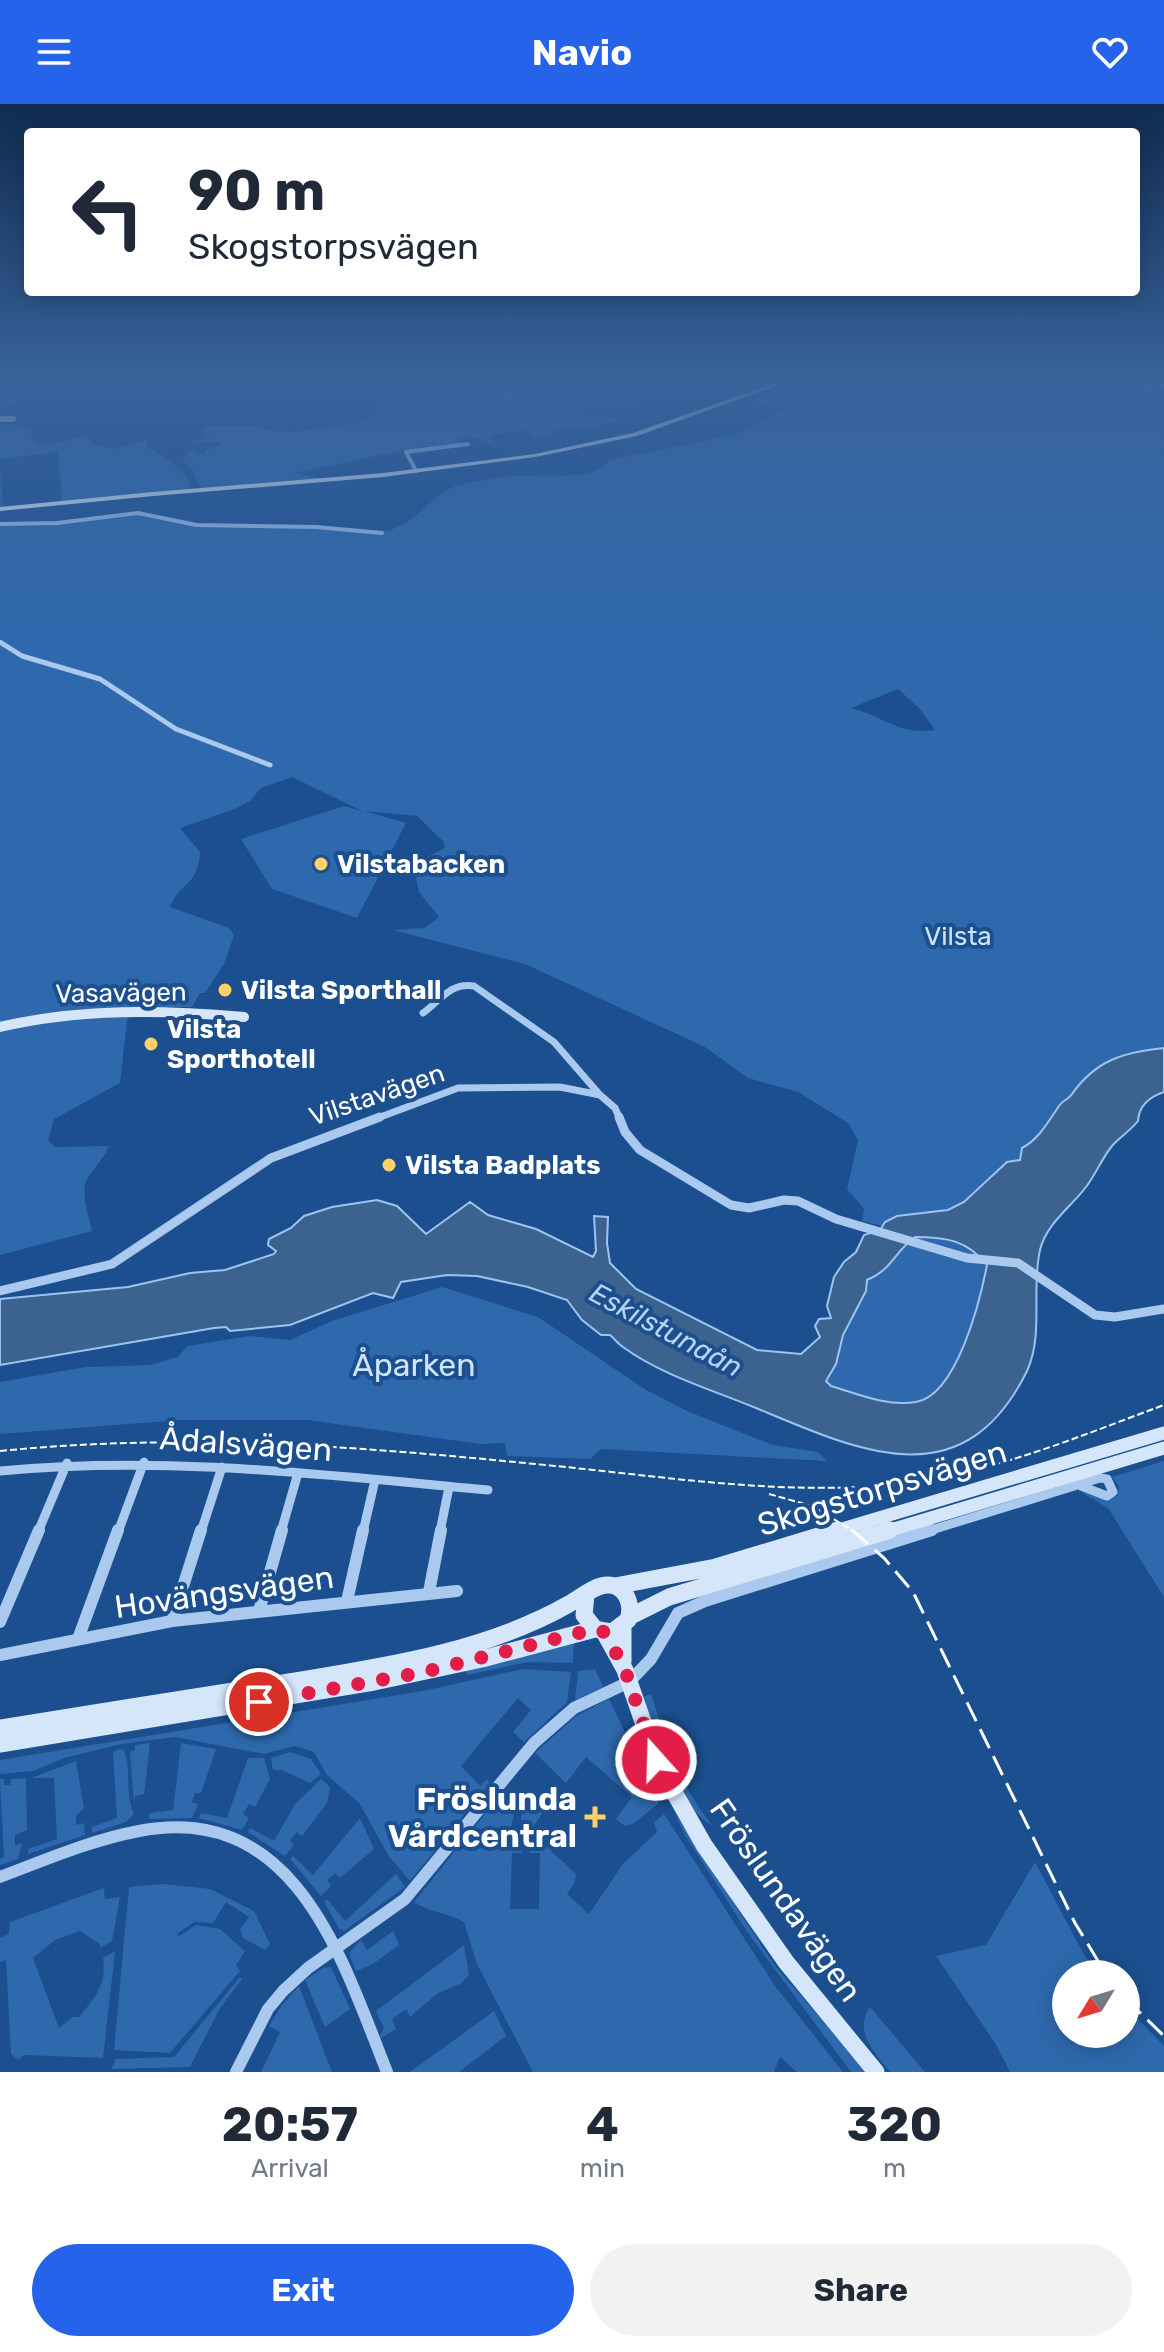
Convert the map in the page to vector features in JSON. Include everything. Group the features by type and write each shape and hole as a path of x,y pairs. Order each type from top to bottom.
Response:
{"main road":[{"path":"0,509 436,468"},
{"name":"Vasavägen","path":"0,1027 37,1018 78,1014 194,1013 244,1017"},
{"name":"Skogstorpsvägen","path":"614,1586 716,1567 1164,1433"},
{"name":"Skogstorpsvägen","path":"626,1622 669,1597 1164,1448"},
{"path":"0,1728 344,1673 455,1650 501,1637 601,1585 614,1586 628,1597 626,1622 482,1659 374,1682 0,1744"},
{"path":"586,1595 584,1615 600,1630"},
{"name":"Fröslundavägen","path":"626,1622 626,1674"},
{"name":"Fröslundavägen","path":"600,1630 626,1674 656,1760 721,1868 789,1966 876,2072"}],"street":[{"path":"0,524 57,523 138,513 196,525 308,527 382,533"},
{"path":"0,642 22,656 100,679 176,729 270,765"},
{"path":"423,1013 453,986 474,986 554,1042 615,1108 625,1132 640,1150 731,1205 758,1207 791,1200 836,1219 975,1260 1012,1261 1038,1274 1080,1308 1095,1315 1115,1317 1164,1309"},
{"name":"Vilstavägen","path":"0,1291 112,1264 247,1172 286,1150 448,1091 468,1087 560,1087 600,1095"},
{"path":"78,1639 144,1462"},
{"name":"Ådalsvägen","path":"0,1471 67,1463 144,1462 488,1490"},
{"path":"0,1622 67,1463"},
{"path":"172,1621 222,1467"},
{"path":"259,1611 298,1473"},
{"path":"347,1601 375,1480"},
{"path":"236,2072 268,2009 283,1991 405,1899 520,1759 574,1708 651,1659 678,1613 688,1607 1081,1486"},
{"path":"429,1592 449,1487"},
{"name":"Hovängsvägen","path":"0,1655 172,1621 457,1591"},
{"path":"0,1877 98,1842 142,1830 201,1830 249,1847 291,1878 314,1908 335,1949 387,2072"}],"green space":[{"path":"0,468 1,468 3,507 0,507"},
{"path":"59,468 178,468 189,484 189,491 62,502"},
{"path":"190,468 319,468 294,473 330,480 201,489"},
{"name":"Vilsta","path":"600,468 1164,468 1164,1060 1108,1085 960,1399 857,1423 812,1366 851,1288 899,1230 862,1221 864,1209 847,1189 858,1140 848,1123 798,1092 748,1078 705,1047 525,964 393,930 425,928 439,917 419,892 413,864 445,848 444,842 417,816 364,811 406,823 357,918 272,889 241,839 344,806 362,811 292,777 261,788 250,801 235,809 180,828 200,852 199,863 193,878 174,898 170,907 229,928 234,935 224,964 192,1007 136,1007 127,1020 120,1083 54,1119 48,1140 55,1147 109,1146 85,1184 92,1231 0,1255 0,523 64,521 144,512 205,524 386,531 404,524 442,493 456,486 517,476 563,476","holes":["898,689 920,709 935,730 901,728 851,708"]},
{"name":"Åparken","path":"442,1287 538,1317 646,1390 689,1412 773,1445 818,1452 827,1461 601,1449 590,1459 507,1456 505,1443 481,1444 307,1420 180,1420 0,1434 0,1382 86,1367 151,1365 177,1357 188,1346 250,1336 290,1340 332,1321"},
{"path":"1164,1461 1164,1597 1108,1508 1081,1492 1112,1499 1118,1495 1119,1486 1112,1477"},
{"path":"574,1636 573,1663 528,1662 467,1675 464,1666"},
{"path":"523,1669 571,1672 567,1702 524,1742 513,1732 531,1710 518,1698 461,1766 480,1786 487,1779 490,1783 410,1881 388,1855 360,1804 327,1775 314,1752 302,1748 294,1746 264,1754 175,1737 122,1744 64,1758 33,1771 0,1774 0,1760 423,1691"},
{"path":"595,1669 603,1687 575,1700 578,1671"},
{"path":"651,1694 683,1780 713,1826 688,1803 669,1769 642,1697"},
{"path":"609,1699 659,1803 633,1824 625,1826 616,1819 632,1797 586,1757 566,1783 535,1753 576,1716"},
{"path":"150,1743 144,1794 135,1796 134,1804 130,1752 135,1750 135,1745"},
{"path":"181,1743 216,1749 201,1793 195,1793 192,1802 198,1804 192,1818 149,1819 150,1813 173,1810"},
{"path":"124,1750 128,1766 129,1798 134,1814 126,1822 92,1833 92,1827 117,1818 113,1752"},
{"path":"290,1752 311,1759 321,1774 310,1783 282,1770 273,1770 271,1758"},
{"path":"248,1758 264,1758 270,1779 255,1807 249,1804 243,1814 249,1818 242,1830 199,1818 201,1813 227,1818"},
{"path":"76,1761 84,1809 76,1815 76,1825 84,1823 85,1835 28,1854 28,1849 57,1839 54,1778 31,1778"},
{"path":"26,1778 27,1830 15,1835 15,1845 22,1843 18,1859 0,1865 0,1859 4,1857 0,1779 4,1779 4,1785 10,1785 11,1779"},
{"path":"321,1779 330,1787 327,1803 302,1836 297,1832 290,1840 294,1845 285,1856 248,1832 250,1828 274,1841 295,1804"},
{"path":"507,1793 516,1803 511,1828 522,1853 512,1853 510,1909 539,1909 540,1853 530,1853 525,1842 521,1825 523,1808 544,1811 530,1831 576,1874 567,1894 589,1914 623,1864 657,1832 654,1822 664,1814 775,1986 843,2072 797,2072 780,2057 774,2072 533,2072 477,1964 464,1922 414,1902 489,1809"},
{"path":"674,1812 775,1966 868,2072 851,2072 748,1933 685,1835"},
{"path":"360,1818 374,1849 340,1878 335,1873 327,1880 331,1886 321,1896 290,1859 293,1856 313,1875"},
{"path":"1035,1862 1088,1960 1052,1960 1052,2048 1140,2048 1140,2021 1164,2046 1164,2072 1010,2072 995,2043 936,1956 986,1945"},
{"path":"396,1874 405,1887 344,1931 339,1929 324,1901 327,1899 345,1921"},
{"path":"162,1884 210,1889 254,1911 270,1944 265,1950 243,1938 240,1929 249,1917 226,1902 213,1923 194,1922 177,1934 178,1937 196,1925 220,1929 245,1951 236,1965 240,1971 170,2053 114,2050 129,1887"},
{"path":"104,1888 105,1899 120,1897 112,1941 100,1948 100,1944 80,1931 55,1940 33,1958 59,2028 73,2017 79,2017 90,2003 101,1983 103,1958 115,1951 103,2058 24,2055 18,2060 11,2054 6,1960 0,1962 0,1938 9,1934 10,1922"},
{"path":"393,1931 399,1945 373,1964 356,1971 350,1952 361,1940 367,1950"},
{"path":"464,1945 469,1975 462,1983 438,1993 410,2017 406,2009 392,2019 396,2029 378,2040 384,2028 376,2011"},
{"path":"331,1967 350,2009 325,2027 305,1980 323,1968"},
{"path":"240,1977 242,1979 220,2008 190,2067 111,2069 116,2059 174,2057"},
{"path":"299,1986 332,2072 261,2072 280,2032 269,2026"},
{"path":"870,2007 925,2072 890,2072 865,2034 865,2016"},
{"path":"494,2011 506,2036 459,2072 410,2072"}],"water":[{"name":"Eskilstunaån","path":"1164,1048 1164,1092 1146,1103 1138,1121 1112,1146 1086,1187 1053,1224 1043,1241 1038,1265 1035,1342 1027,1371 1001,1412 972,1438 940,1451 906,1454 833,1439 654,1366 621,1346 610,1335 601,1335 582,1320 567,1300 528,1287 477,1276 447,1275 401,1282 393,1298 373,1293 290,1325 230,1331 226,1327 214,1328 0,1365 0,1299 128,1287 190,1273 225,1270 274,1254 276,1251 268,1245 269,1239 291,1228 304,1216 332,1207 377,1200 397,1206 426,1234 470,1202 488,1215 536,1229 593,1257 596,1251 594,1216 608,1217 610,1263 636,1289 757,1350 801,1354 820,1337 815,1326 819,1319 831,1318 827,1306 834,1277 844,1262 856,1252 864,1235 880,1230 885,1222 897,1216 948,1210 964,1202 1007,1162 1020,1160 1022,1148 1038,1135 1060,1104 1091,1073 1124,1055","holes":["915,1237 964,1245 987,1265 979,1301 955,1365 931,1396 916,1402 894,1403 831,1386 826,1381 836,1364 843,1335 866,1291 867,1280 883,1271"]}],"railway":[{"path":"0,1451 140,1443 278,1444 415,1453 726,1484 855,1487 898,1484 967,1472 1066,1441 1164,1405"},
{"path":"769,1494 812,1506 853,1531"},
{"path":"853,1531 884,1558 913,1592 1075,1923 1097,1960"},
{"path":"1140,2013 1164,2036"}],"place":[{"name":"Vilstabacken","path":"321,864"},
{"name":"Vilsta Sporthall","path":"225,990"},
{"name":"Vilsta Sporthotell","path":"151,1044"},
{"name":"Vilsta Badplats","path":"389,1165"},
{"name":"Fröslunda Vårdcentral","path":"595,1817"}],"route":[{"path":"259,1702 424,1672 595,1629 604,1632 624,1667 656,1760"}]}
